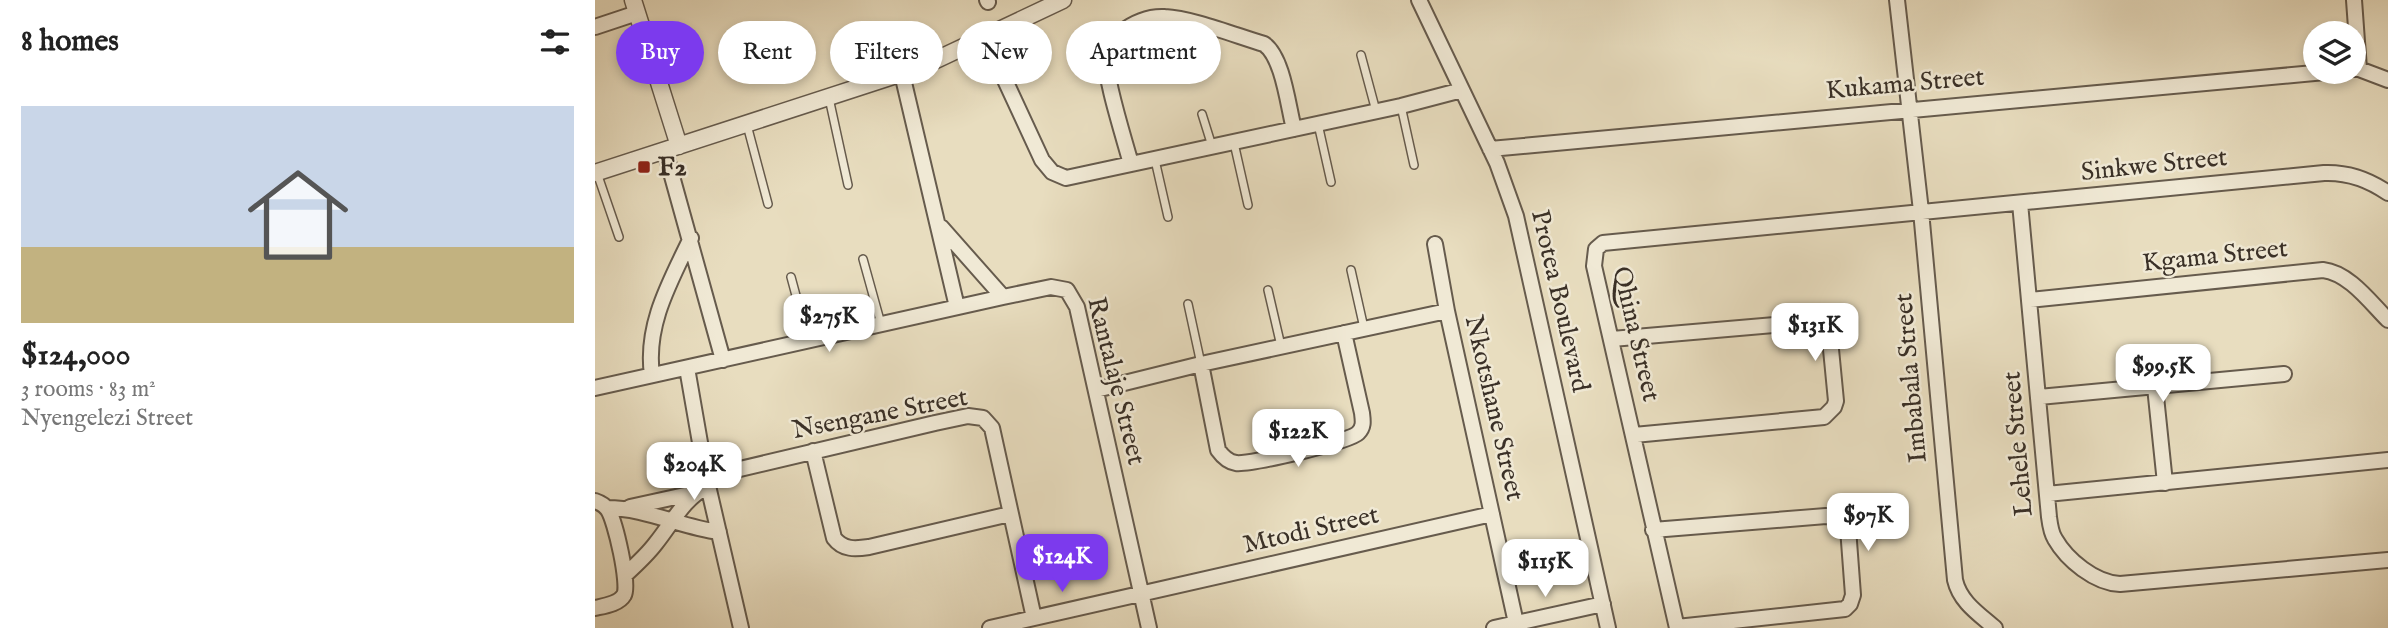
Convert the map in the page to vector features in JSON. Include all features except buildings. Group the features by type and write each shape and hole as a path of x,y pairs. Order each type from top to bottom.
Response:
{"street":[{"path":"1019,21 1063,0"},
{"name":"Protea Boulevard","path":"1419,0 1490,149 1516,216 1608,628"},
{"name":"Imbabala Street","path":"1897,0 1921,211 1955,580 1963,599 1995,628"},
{"path":"2354,0 2355,21"},
{"path":"595,27 635,7 723,360"},
{"path":"1131,164 1106,54 1108,46 1123,31 1140,21 1166,17 1183,20 1270,48 1278,62 1294,129"},
{"path":"2366,72 2388,80"},
{"name":"Kukama Street","path":"1490,149 1908,108 2303,74"},
{"path":"596,173 872,84"},
{"path":"904,84 957,307"},
{"path":"1007,84 1046,167 1066,178 1401,106 1462,90"},
{"name":"Sinkwe Street","path":"1921,211 2324,173 2352,175 2388,193"},
{"name":"Lehele Street","path":"2020,203 2051,528 2056,540 2077,564 2104,582 2112,584 2183,580 2388,560"},
{"name":"Qhina Street","path":"1677,628 1594,266 1596,249 1602,243 1921,211"},
{"path":"940,226 1003,297"},
{"path":"652,375 650,347 657,316 691,238"},
{"name":"Nkotshane Street","path":"1435,244 1447,311 1516,623"},
{"name":"Kgama Street","path":"2030,300 2323,270 2333,271 2346,280 2388,320"},
{"name":"Rantalaje Street","path":"595,388 957,307 1059,287 1071,294 1077,307 1149,628"},
{"path":"1096,390 1201,364 1447,311"},
{"path":"1612,339 1808,322 1824,324 1829,334 1836,401 1824,417 1634,435"},
{"path":"1201,364 1218,450 1228,461 1246,463 1336,443 1355,436 1360,431 1363,426 1362,413 1344,333"},
{"path":"687,368 707,481 741,628"},
{"path":"2039,397 2284,374"},
{"path":"2155,387 2165,483"},
{"name":"Nsengane Street","path":"694,493 707,481 813,451 968,416 983,418 992,428 1034,618"},
{"path":"813,451 834,538 842,546 869,547 1010,514"},
{"path":"2047,494 2388,460"},
{"path":"625,508 694,493"},
{"path":"625,575 654,546 694,493"},
{"path":"601,504 625,508 695,529 719,532"},
{"path":"595,608 619,601 626,592 625,575 610,514 601,504"},
{"name":"Mtodi Street","path":"990,628 1492,514"},
{"path":"1653,530 1826,516 1843,520 1848,528 1853,595 1845,609 1677,628"},
{"path":"1494,628 1603,604"}],"lane":[{"path":"1361,55 1376,111"},
{"path":"829,98 848,185"},
{"path":"1401,106 1414,164"},
{"path":"1202,114 1212,147"},
{"path":"747,124 768,204"},
{"path":"1318,124 1332,183"},
{"path":"1234,143 1248,205"},
{"path":"1155,160 1168,217"},
{"path":"596,173 619,237"},
{"path":"863,259 881,324"},
{"path":"1351,270 1364,328"},
{"path":"792,277 808,340"},
{"path":"1268,290 1281,346"},
{"path":"1188,304 1201,364"}],"place":[{"name":"F2","path":"644,167"}]}
